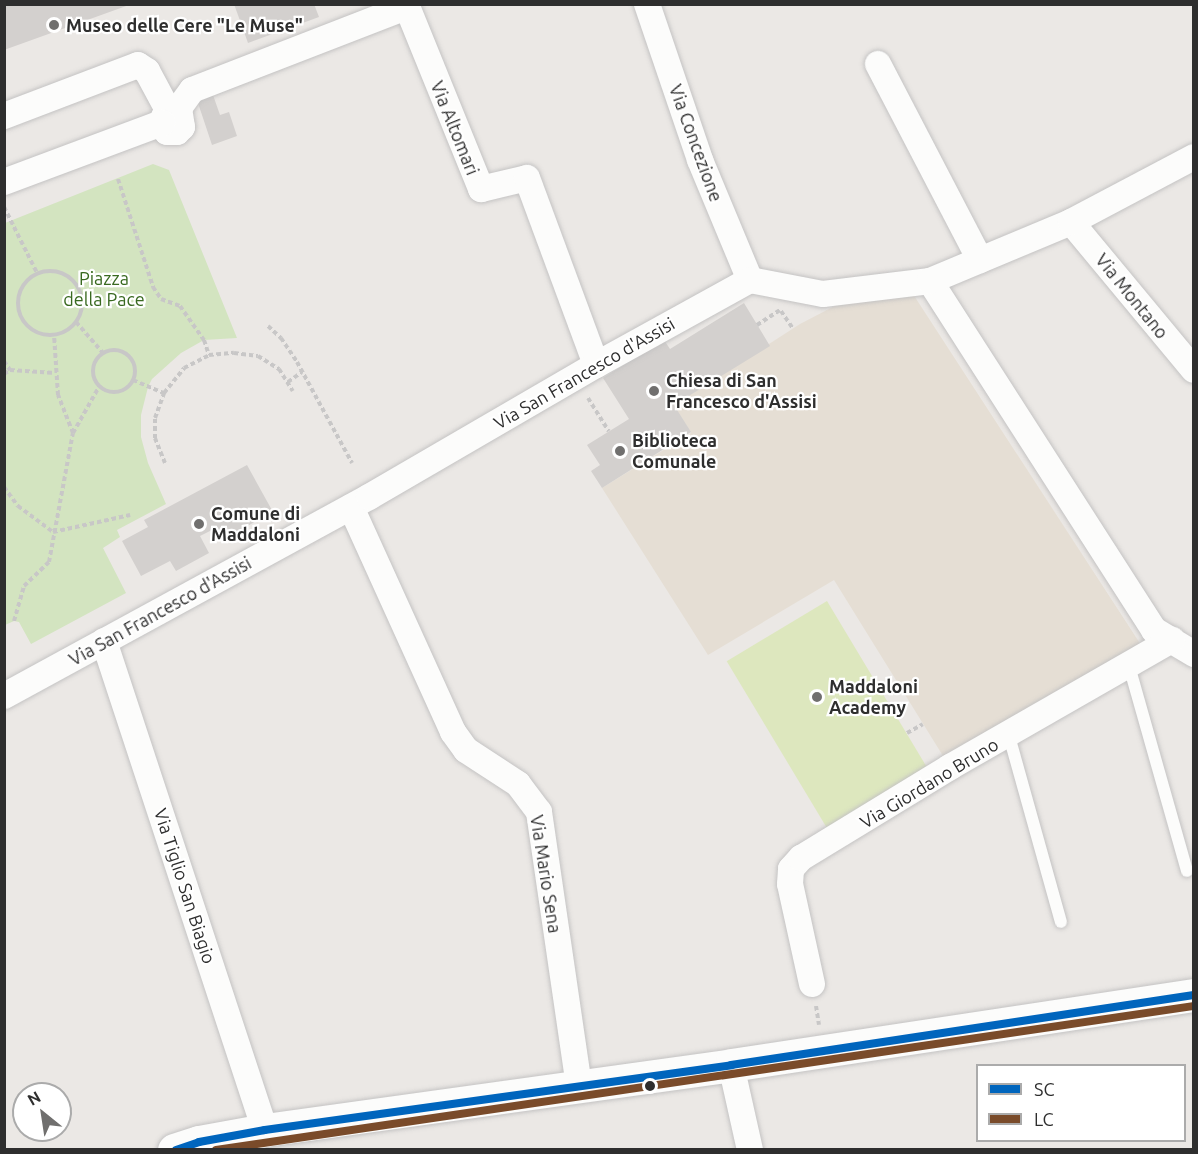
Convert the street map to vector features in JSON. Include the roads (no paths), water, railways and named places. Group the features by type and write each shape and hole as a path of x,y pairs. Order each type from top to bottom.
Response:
{"main road":[{"path":"174,1149 265,1130 825,1052 1194,995"}],"street":[{"name":"Via Concezione","path":"647,4 700,160 750,280"},
{"path":"4,182 170,117 192,90 406,6"},
{"name":"Via Altomari","path":"406,6 481,189 527,178 585,371"},
{"path":"878,64 980,260"},
{"path":"4,116 138,65 147,70 170,117"},
{"path":"750,280 823,294 930,281 1071,222 1194,157"},
{"name":"Via Montano","path":"1071,222 1194,370"},
{"name":"Via San Francesco d'Assisi","path":"4,696 351,507 585,371 750,280"},
{"path":"930,281 1154,630 1194,654"},
{"name":"Via Mario Sena","path":"351,507 453,732 466,750 518,784 539,812 579,1085"},
{"name":"Via Giordano Bruno","path":"812,984 790,884 791,869 801,858 950,767 1009,736 1172,640"},
{"name":"Via Tiglio San Biagio","path":"104,641 265,1130"},
{"path":"731,1065 750,1149"}],"lane":[{"path":"1129,666 1187,871"},
{"path":"1009,736 1061,922"}],"place":[{"name":"Museo delle Cere \"Le Muse\"","path":"54,25"},
{"name":"Chiesa di San Francesco d'Assisi","path":"654,391"},
{"name":"Biblioteca Comunale","path":"620,451"},
{"name":"Comune di Maddaloni","path":"199,524"},
{"name":"Maddaloni Academy","path":"817,697"}],"park label":[{"name":"Piazza della Pace","path":"104,289"}]}
